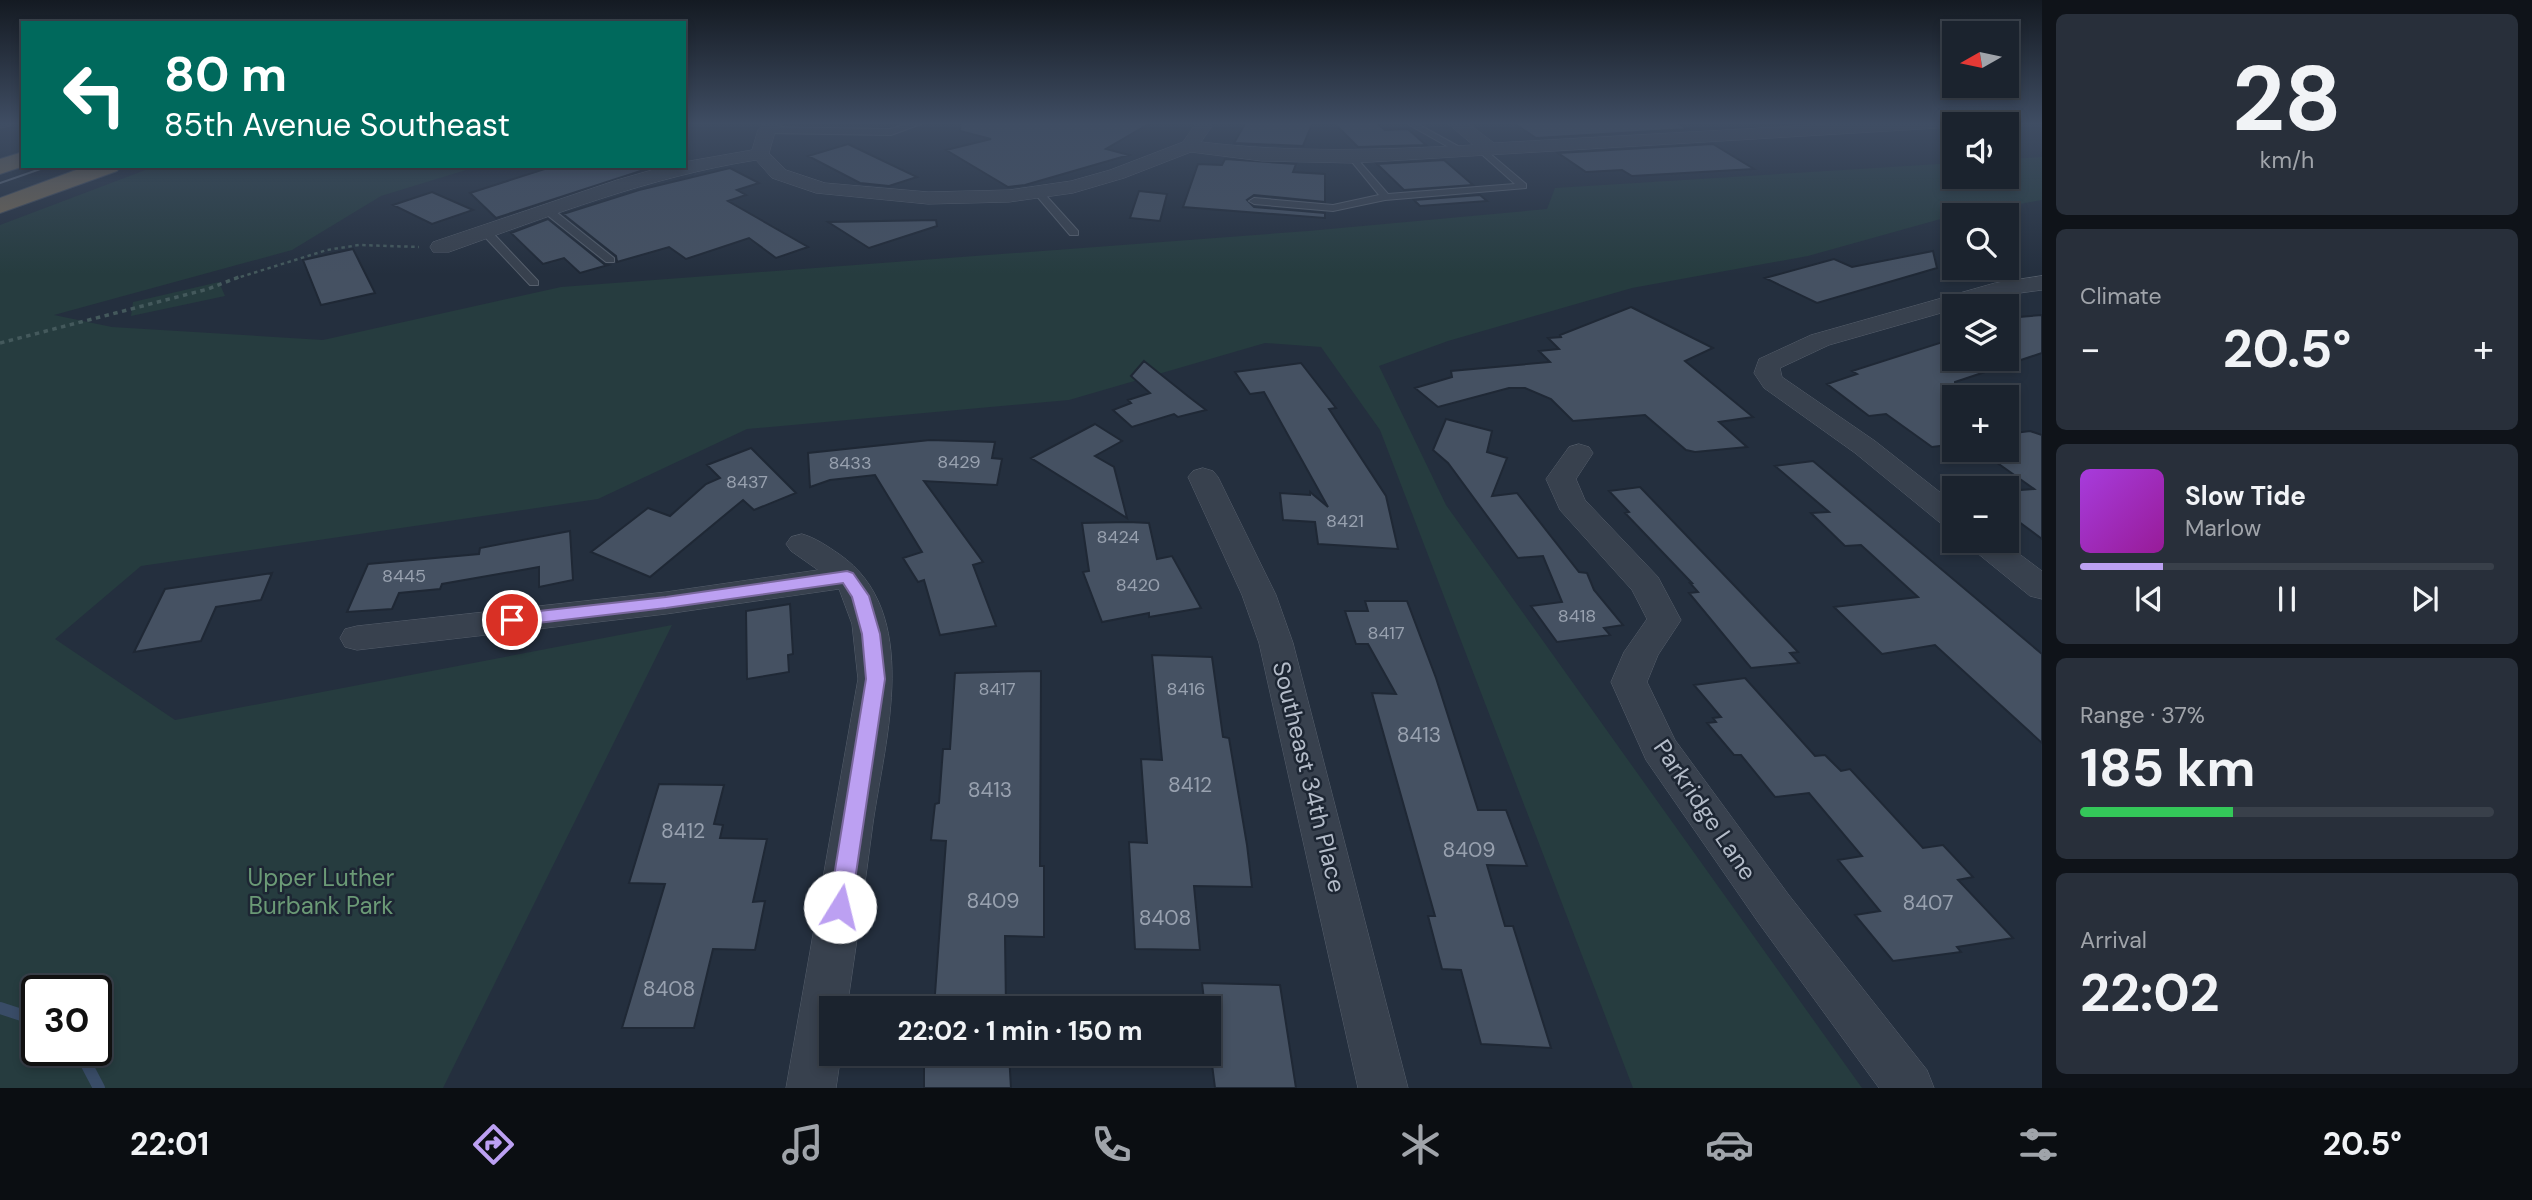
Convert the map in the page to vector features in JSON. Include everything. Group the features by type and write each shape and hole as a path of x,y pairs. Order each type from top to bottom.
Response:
{"highway":[{"path":"0,206 91,173"}],"street":[{"path":"441,247 546,209 668,173"},
{"path":"778,173 823,189 871,195 965,198 1073,187 1120,173"},
{"path":"1942,509 1865,447 1773,382 1767,373 1768,364 1820,340 2003,288 2042,284"},
{"name":"Parkridge Lane","path":"1579,453 1561,479 1571,503 1646,585 1664,620 1642,652 1629,682 1660,749 1773,908 1909,1088"},
{"name":"Southeast 34th Place","path":"1203,477 1259,595 1276,643 1383,1088"},
{"path":"802,544 847,577 860,596 871,634 876,679 811,1088"},
{"path":"1997,553 2042,588"},
{"path":"357,638 666,603 847,577"}],"lane":[{"path":"1365,173 1385,197"},
{"path":"1254,201 1334,208 1385,197 1522,186 1509,173"},
{"path":"1038,192 1073,233"},
{"path":"546,209 610,260"},
{"path":"486,232 534,283"}],"path":[{"path":"0,343 208,289 258,270 327,250 359,245 441,247"}],"green space":[{"name":"Upper Luther Burbank Park","path":"138,173 457,173 381,196 292,250 54,315 112,327 323,340 561,287 1308,231 1547,209 1555,188 1799,173 1942,173 1942,189 2019,189 2019,173 2042,173 2042,200 2019,204 1942,203 1942,219 1808,256 1632,288 1448,341 1379,366 1446,505 1862,1088 1633,1088 1380,430 1321,347 1265,343 1069,400 747,429 598,499 141,566 55,639 175,720 672,625 443,1088 0,1088 0,225"},
{"path":"219,282 225,296 131,316 133,302"}],"building":[{"path":"533,173 635,173 496,218 470,193"},
{"path":"710,173 739,173 759,183 737,190 746,195 728,201 808,247 776,258 749,238 686,259 669,247 617,262 616,256 563,214 639,190"},
{"path":"840,173 908,173 917,177 889,186 860,183"},
{"path":"984,173 1067,173 1025,185 1008,187"},
{"path":"1195,173 1325,174 1325,202 1254,195 1247,200 1254,207 1325,213 1325,218 1183,207"},
{"path":"1386,173 1459,173 1473,185 1404,190"},
{"path":"1627,173 1688,173 1632,176"},
{"path":"1139,191 1167,194 1160,221 1130,218"},
{"path":"432,192 473,210 432,224 393,205"},
{"path":"1480,195 1487,201 1420,206 1414,200"},
{"path":"548,219 608,265 580,273 564,258 543,264 511,233"},
{"path":"936,220 937,226 869,248 828,222"},
{"path":"353,249 375,293 321,305 303,260"},
{"path":"1933,251 1937,268 1817,303 1765,278 1834,259 1852,267"},
{"path":"1631,307 1713,348 1685,361 1753,417 1719,422 1747,447 1695,452 1686,450 1645,415 1573,421 1551,399 1525,388 1509,388 1438,407 1415,388 1452,377 1451,371 1550,362 1539,351 1559,349 1548,338 1561,337 1560,335"},
{"path":"2042,315 2042,353 2019,361 2019,317"},
{"path":"1942,342 1942,371 1988,371 1955,382 1955,385 1942,385 1942,446 1932,447 1886,414 1869,416 1827,384 1857,374 1852,371"},
{"path":"1144,361 1206,410 1178,417 1174,414 1132,427 1113,410 1131,403 1128,400 1150,393 1131,376"},
{"path":"1301,363 1336,408 1329,409 1386,496 1398,549 1318,544 1315,522 1283,520 1280,493 1310,495 1310,492 1328,507 1264,392 1250,394 1235,372"},
{"path":"1446,419 1492,431 1487,452 1507,458 1492,496 1517,493 1579,572 1587,573 1594,590 1623,625 1604,628 1610,635 1557,642 1531,606 1562,602 1543,556 1518,558 1448,463 1433,450"},
{"path":"1095,424 1122,441 1095,456 1114,467 1127,518 1031,458"},
{"path":"2030,431 2042,435 2042,539 2019,522 2019,490 2034,489 1996,462 2019,462 2019,432"},
{"path":"930,440 995,442 992,458 1002,459 997,485 924,481 983,562 973,565 996,626 940,635 924,580 918,582 903,558 922,552 875,475 830,480 810,487 808,453"},
{"path":"751,448 796,493 754,510 743,500 650,577 591,552 648,508 670,516 706,484 720,478 707,465"},
{"path":"1813,461 2042,654 2042,743 1935,645 1882,654 1834,607 1918,597 1861,545 1845,546 1811,513 1829,512 1775,466"},
{"path":"1640,487 1798,652 1790,653 1799,663 1751,668 1689,593 1698,592 1692,583 1625,513 1629,512 1609,491"},
{"path":"1082,523 1149,523 1157,559 1172,556 1201,608 1149,617 1149,613 1102,622 1083,572 1089,571"},
{"path":"570,531 573,580 539,587 539,567 442,584 440,589 399,593 392,609 347,612 368,564 479,554 480,548"},
{"path":"272,573 261,600 216,607 201,641 134,652 165,589"},
{"path":"1365,601 1407,601 1436,678 1478,810 1506,810 1527,866 1487,865 1505,926 1513,926 1551,1048 1481,1044 1461,970 1442,969 1428,916 1435,916 1372,693 1396,694 1368,644 1356,644 1345,611 1368,611"},
{"path":"790,604 793,654 788,655 789,672 747,679 746,611"},
{"path":"1152,655 1212,657 1223,737 1229,738 1247,845 1252,887 1194,886 1200,950 1135,949 1129,842 1147,843 1141,759 1162,760"},
{"path":"1041,671 1040,866 1044,866 1044,937 1005,936 1006,996 935,996 946,841 931,840 935,804 939,803 943,749 950,749 955,673"},
{"path":"1745,678 1815,756 1825,755 1841,771 1850,769 1923,848 1943,845 1973,877 1958,880 2013,938 1957,947 1961,952 1893,961 1855,915 1880,911 1838,860 1862,856 1809,793 1775,797 1741,755 1734,755 1707,723 1716,722 1713,718 1721,717 1694,685"},
{"path":"659,784 724,785 714,824 723,825 720,838 767,839 753,902 765,901 755,950 713,949 694,1028 622,1028 665,884 629,883"},
{"path":"1202,983 1280,985 1296,1088 1215,1088 1212,1066 1221,1066 1221,996 1204,996"},
{"path":"924,1066 1010,1066 1011,1088 924,1088"}],"waterway":[{"path":"0,1008 21,1015"},
{"path":"87,1066 99,1088"}],"tram line":[{"path":"0,183 29,173"}],"route":[{"path":"512,620 666,603 847,577 860,596 871,634 876,679 840,907"}]}
